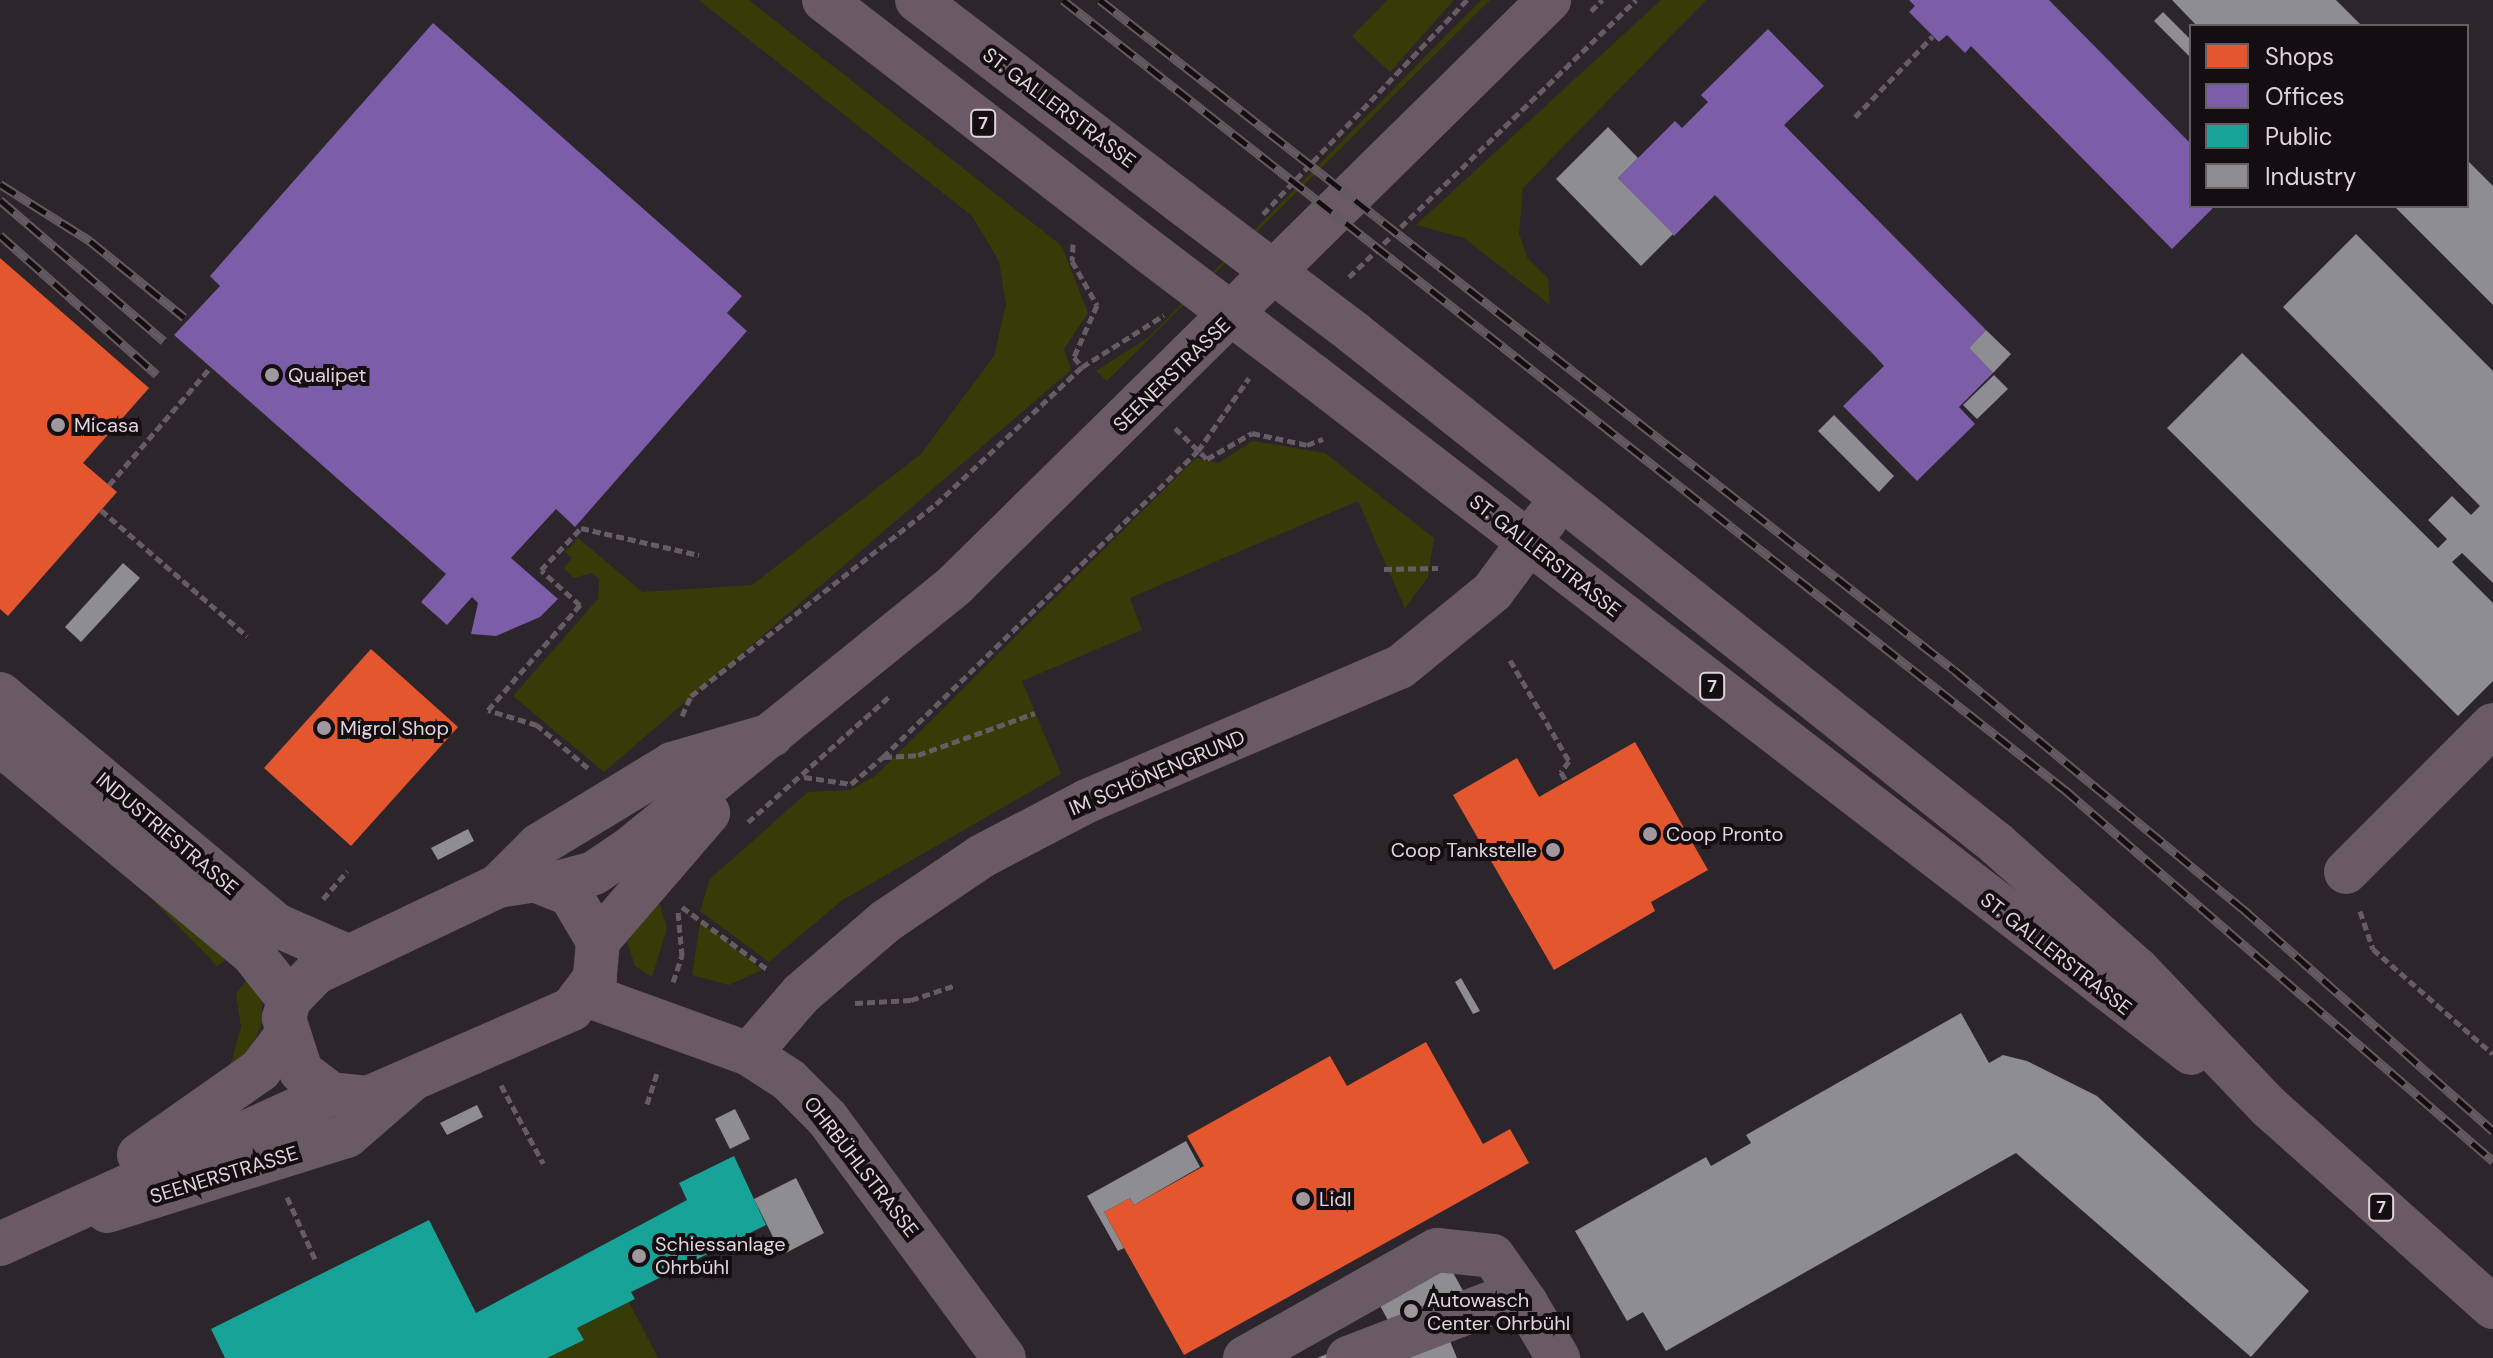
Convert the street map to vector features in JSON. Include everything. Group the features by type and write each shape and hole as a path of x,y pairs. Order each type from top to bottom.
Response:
{"main road":[{"name":"ST. GALLERSTRASSE","path":"824,0 1529,543 2111,998 2269,1107"},
{"name":"ST. GALLERSTRASSE","path":"917,0 1354,333 1997,844 2137,969 2269,1107 2493,1307"},
{"name":"SEENERSTRASSE","path":"10,1240 260,1070 287,1018 345,955 498,886 553,884 594,873 779,734 955,585 1549,0"},
{"name":"IM SCHÖNENGRUND","path":"749,1054 801,994 886,921 982,856 1087,801 1400,667 1492,592 1562,497"},
{"name":"SEENERSTRASSE","path":"10,1240 331,1094 368,1098 557,1018 586,995 598,941 779,734"},
{"path":"553,884 583,907 598,941"},
{"name":"OHRBÜHLSTRASSE","path":"586,995 749,1054"},
{"path":"287,1018 301,1071 331,1094"}],"street":[{"name":"INDUSTRIESTRASSE","path":"0,694 276,925 345,955"},
{"path":"2346,872 2493,725"},
{"name":"SEENERSTRASSE","path":"498,886 539,845 672,764 779,734"},
{"name":"INDUSTRIESTRASSE","path":"0,744 252,953 287,1018"},
{"name":"OHRBÜHLSTRASSE","path":"749,1054 789,1080 827,1118 1004,1358"},
{"name":"SEENERSTRASSE","path":"10,1240 347,1136 409,1082"},
{"path":"1263,1348 1437,1250 1493,1256 1517,1291 1546,1354"},
{"path":"1348,1358 1517,1291"}],"path":[{"path":"1250,227 1467,0"},
{"path":"1345,282 1636,0"},
{"path":"1855,117 1933,36"},
{"path":"1073,239 1072,261 1097,305 1074,357 1082,367"},
{"path":"680,723 691,696 936,504 1082,367 1172,306"},
{"path":"109,485 211,367"},
{"path":"754,821 803,777 851,784 883,757 1198,451 1258,369"},
{"path":"1173,427 1211,459 1262,432 1307,445 1323,439"},
{"path":"101,510 247,636"},
{"path":"593,772 537,725 488,710 580,605 541,570 581,528 699,555"},
{"path":"1384,569 1438,568"},
{"path":"1510,660 1569,761 1561,772 1566,781"},
{"path":"883,757 918,755 1035,713"},
{"path":"315,914 347,871"},
{"path":"674,979 683,930 675,902 771,972"},
{"path":"2373,949 2493,1054"},
{"path":"843,1004 911,1000 956,985"},
{"path":"647,1104 658,1070 670,1074"},
{"path":"501,1084 543,1163"},
{"path":"280,1182 315,1259"}],"green space":[{"path":"699,0 749,0 1062,246 1088,313 1064,349 1071,370 604,772 513,696 598,599 599,579 591,573 574,578 564,568 572,558 565,552 578,538 642,592 752,585 921,454 994,356 1006,304 999,261 972,216"},
{"path":"1387,0 1454,0 1390,72 1352,36"},
{"path":"1481,0 1490,0 1107,381 1096,371 1149,337"},
{"path":"1661,0 1706,0 1523,188 1519,234 1528,259 1548,278 1550,305 1464,238 1416,225"},
{"path":"1253,441 1325,453 1434,538 1428,577 1405,608 1358,501 1130,598 1142,630 1022,681 1061,774 841,901 769,962 700,911 710,879 808,792 850,790 875,776 1196,458 1218,463"},
{"path":"151,898 233,955 217,966"},
{"path":"659,902 667,928 652,977 635,966 627,942"},
{"path":"700,923 762,970 729,985 692,975"},
{"path":"250,974 262,997 262,1023 252,1047 230,1067 241,1027 236,994"},
{"path":"629,1302 658,1358 547,1358 583,1340 577,1328"}],"building: Shops":[{"name":"Micasa","path":"0,258 149,388 83,463 117,492 8,616 0,609"},
{"path":"371,649 458,727 351,846 264,768"},
{"name":"Coop Tankstelle","path":"1635,742 1708,870 1651,902 1655,911 1554,970 1453,795 1517,758 1539,797"},
{"name":"Lidl","path":"1426,1042 1483,1144 1510,1129 1529,1163 1184,1355 1104,1212 1130,1198 1134,1205 1204,1166 1187,1136 1330,1056 1347,1086"}],"building: Offices":[{"path":"1909,0 2049,0 2189,142 2189,208 2213,208 2172,249 1971,46 1965,53 1947,35 1939,42 1909,12 1915,6"},
{"path":"433,23 742,296 727,313 747,331 575,527 556,509 511,558 558,599 540,617 496,636 471,634 478,603 472,597 447,625 421,602 446,574 174,335 220,286 210,276"},
{"path":"1768,29 1824,86 1784,125 1986,330 1969,348 1993,373 1959,407 1975,424 1917,481 1843,406 1884,366 1874,355 1715,195 1674,236 1618,178 1675,121 1682,128 1708,102 1701,95"}],"building: Public":[{"name":"Schiessanlage Ohrbühl","path":"734,1156 766,1225 631,1292 635,1299 577,1328 584,1340 547,1358 225,1358 211,1329 429,1220 476,1313 687,1200 679,1183"}],"building: Industry":[{"path":"2172,0 2336,0 2360,24 2195,24"},
{"path":"2163,12 2189,38 2189,56 2154,21"},
{"path":"1608,127 1638,158 1618,178 1673,234 1641,266 1556,179"},
{"path":"2469,162 2493,186 2493,305 2396,208 2469,208"},
{"path":"2356,234 2493,371 2493,583 2462,553 2452,562 2493,603 2493,681 2458,716 2167,428 2242,353 2438,548 2447,539 2428,520 2452,496 2471,515 2480,506 2283,307"},
{"path":"1986,330 2011,354 1993,373 1969,348"},
{"path":"1994,375 2008,389 1977,419 1963,405"},
{"path":"1834,415 1894,476 1879,492 1818,431"},
{"path":"123,563 140,578 81,642 65,627"},
{"path":"468,829 474,841 438,860 431,848"},
{"path":"1461,978 1480,1011 1473,1014 1455,982"},
{"path":"1961,1013 1989,1063 2003,1055 2027,1061 2097,1096 2309,1291 2251,1357 2016,1153 1666,1351 1643,1312 1627,1321 1575,1231 1706,1157 1711,1166 1751,1143 1746,1135"},
{"path":"477,1105 483,1117 447,1135 440,1123"},
{"path":"735,1109 750,1139 730,1149 715,1119"},
{"path":"1186,1141 1200,1167 1134,1205 1130,1198 1104,1212 1124,1248 1118,1251 1087,1196"},
{"path":"796,1178 824,1233 782,1255 754,1199"},
{"name":"Autowasch Center Ohrbühl","path":"1446,1260 1466,1296 1436,1307 1457,1358 1317,1358 1392,1328 1376,1298"}],"railway":[{"path":"1063,0 2064,789 2493,1161"},
{"path":"1100,0 1954,670 2242,908 2493,1131"},
{"path":"0,184 90,241 184,317"},
{"path":"0,200 164,341"},
{"path":"0,235 157,375"}],"place":[{"name":"Qualipet","path":"272,375"},
{"name":"Micasa","path":"58,425"},
{"name":"Migrol Shop","path":"324,728"},
{"name":"Coop Pronto","path":"1650,834"},
{"name":"Coop Tankstelle","path":"1553,850"},
{"name":"Lidl","path":"1303,1199"},
{"name":"Schiessanlage Ohrbühl","path":"639,1256"},
{"name":"Autowasch Center Ohrbühl","path":"1411,1311"}]}
